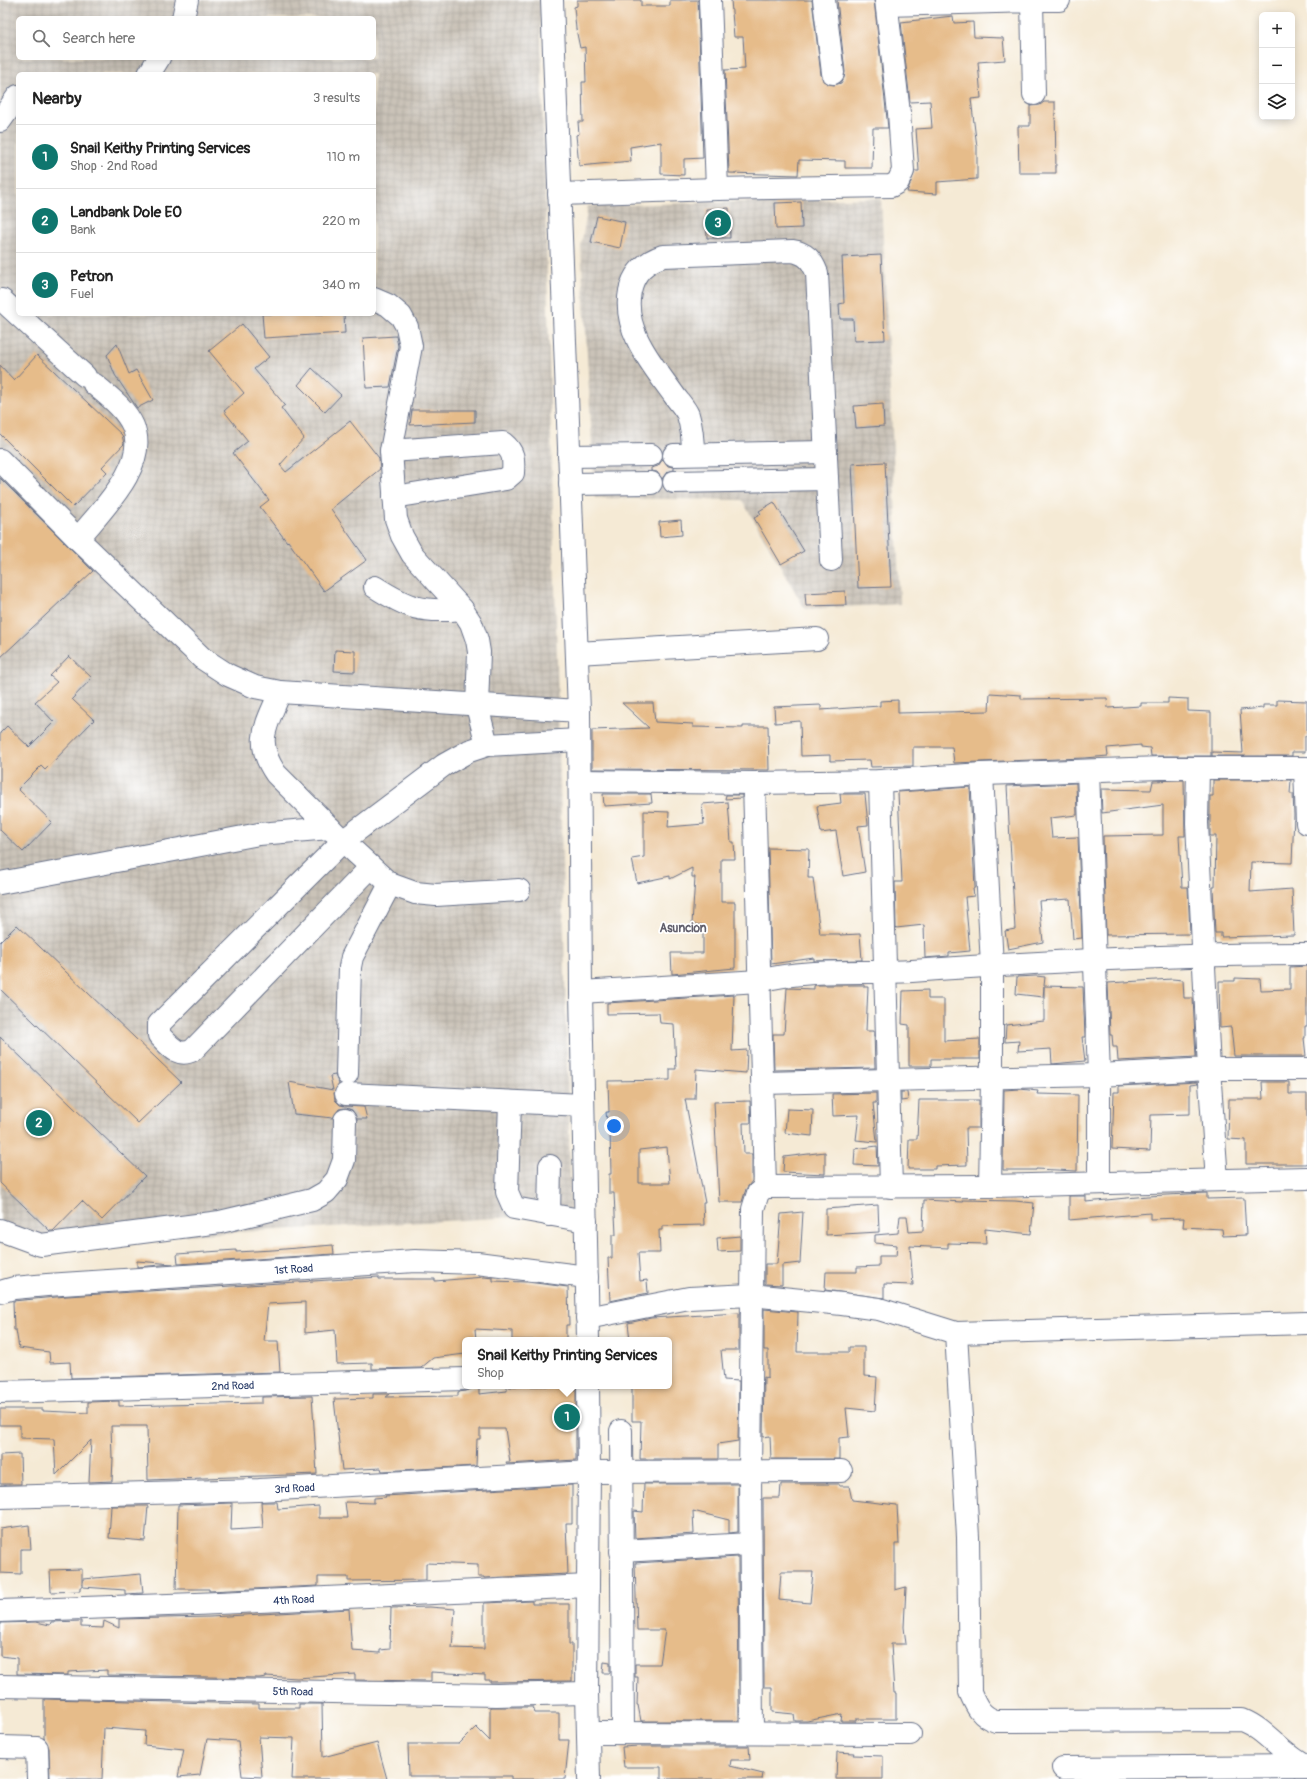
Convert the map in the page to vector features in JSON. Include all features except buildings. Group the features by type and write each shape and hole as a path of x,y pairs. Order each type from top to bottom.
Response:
{"street":[{"path":"183,16 187,0"},
{"path":"552,0 579,711 580,992 588,1337"},
{"path":"710,0 717,188"},
{"path":"824,0 833,72"},
{"path":"559,194 717,188 891,186 898,182 903,171 900,113 887,2 1059,0"},
{"path":"1032,1 1034,94"},
{"path":"150,72 158,60"},
{"path":"0,121 16,99"},
{"path":"826,452 683,454 692,432 687,414 634,334 629,316 629,298 632,281 640,269 650,261 663,256 792,251 806,256 812,261 817,273 826,452 831,560"},
{"path":"2,300 16,313"},
{"path":"376,300 388,305 401,316 407,327 411,346 391,451 394,497 398,524 402,536 412,554 462,609 471,623 477,640 479,652 477,706 487,745"},
{"path":"20,316 122,409 133,425 138,440 133,462 126,479 78,539"},
{"path":"391,451 503,442 511,449 514,462 513,472 506,479 394,497"},
{"path":"569,456 651,455"},
{"path":"0,460 78,539 202,658 228,675 256,687 280,692 477,706 579,711"},
{"path":"674,482 827,479"},
{"path":"570,484 651,483"},
{"path":"375,587 400,603 426,611 462,609"},
{"path":"577,654 817,639"},
{"path":"280,692 263,736 266,756 276,774 336,835 390,884 415,893 436,895 519,890"},
{"path":"371,867 194,1050 182,1053 175,1051 160,1035 159,1024 336,835 444,765 469,751 487,745 579,740"},
{"path":"580,781 754,783 880,781 982,774 1198,768 1306,768 1307,823"},
{"path":"1198,768 1197,823 1209,1069 1217,1180"},
{"path":"1088,771 1099,1075 1099,1183"},
{"path":"982,774 992,966 990,1186"},
{"path":"880,781 891,1187"},
{"path":"754,783 765,1187"},
{"path":"0,883 259,834 336,835"},
{"path":"390,884 352,957 350,967 346,1084 510,1102 583,1105"},
{"path":"580,992 759,981 784,975 885,973 1204,954 1307,954"},
{"path":"762,1083 1099,1075 1209,1069 1307,1069"},
{"path":"510,1102 507,1192 514,1208 586,1221"},
{"path":"0,1230 17,1238 41,1245 220,1222 312,1200 326,1192 337,1179 344,1160 345,1120"},
{"path":"549,1215 550,1166"},
{"path":"752,1733 750,1544 751,1295 753,1209 758,1193 765,1187 990,1186 1307,1178"},
{"name":"1st Road","path":"0,1292 14,1288 47,1285 415,1261 477,1263 587,1277"},
{"path":"587,1318 689,1298 751,1295 879,1309 956,1333 1307,1323"},
{"path":"956,1333 968,1537 970,1692 980,1711 985,1717 996,1721 1242,1720 1251,1724 1294,1760 1306,1766"},
{"name":"2nd Road","path":"0,1392 462,1379"},
{"path":"588,1389 589,1472 586,1693 589,1733 589,1779"},
{"path":"621,1431 623,1734"},
{"name":"3rd Road","path":"0,1497 259,1490 589,1472 750,1473 841,1471"},
{"path":"621,1551 750,1544"},
{"name":"4th Road","path":"0,1610 196,1604 588,1586"},
{"name":"5th Road","path":"0,1686 497,1695 586,1693"},
{"path":"589,1733 910,1734"},
{"path":"0,1747 37,1748 38,1779"},
{"path":"1063,1768 1306,1766"}],"shaded area":[{"path":"0,0 540,0 571,1214 0,1245"},
{"path":"881,198 900,604 805,609 742,500 595,498 581,246 588,206"}],"place":[{"name":"Petron","path":"718,223"},
{"name":"Landbank Dole EO","path":"39,1123"},
{"name":"Snail Keithy Printing Services","path":"567,1417"}],"district":[{"name":"Asuncion","path":"683,928"}]}
